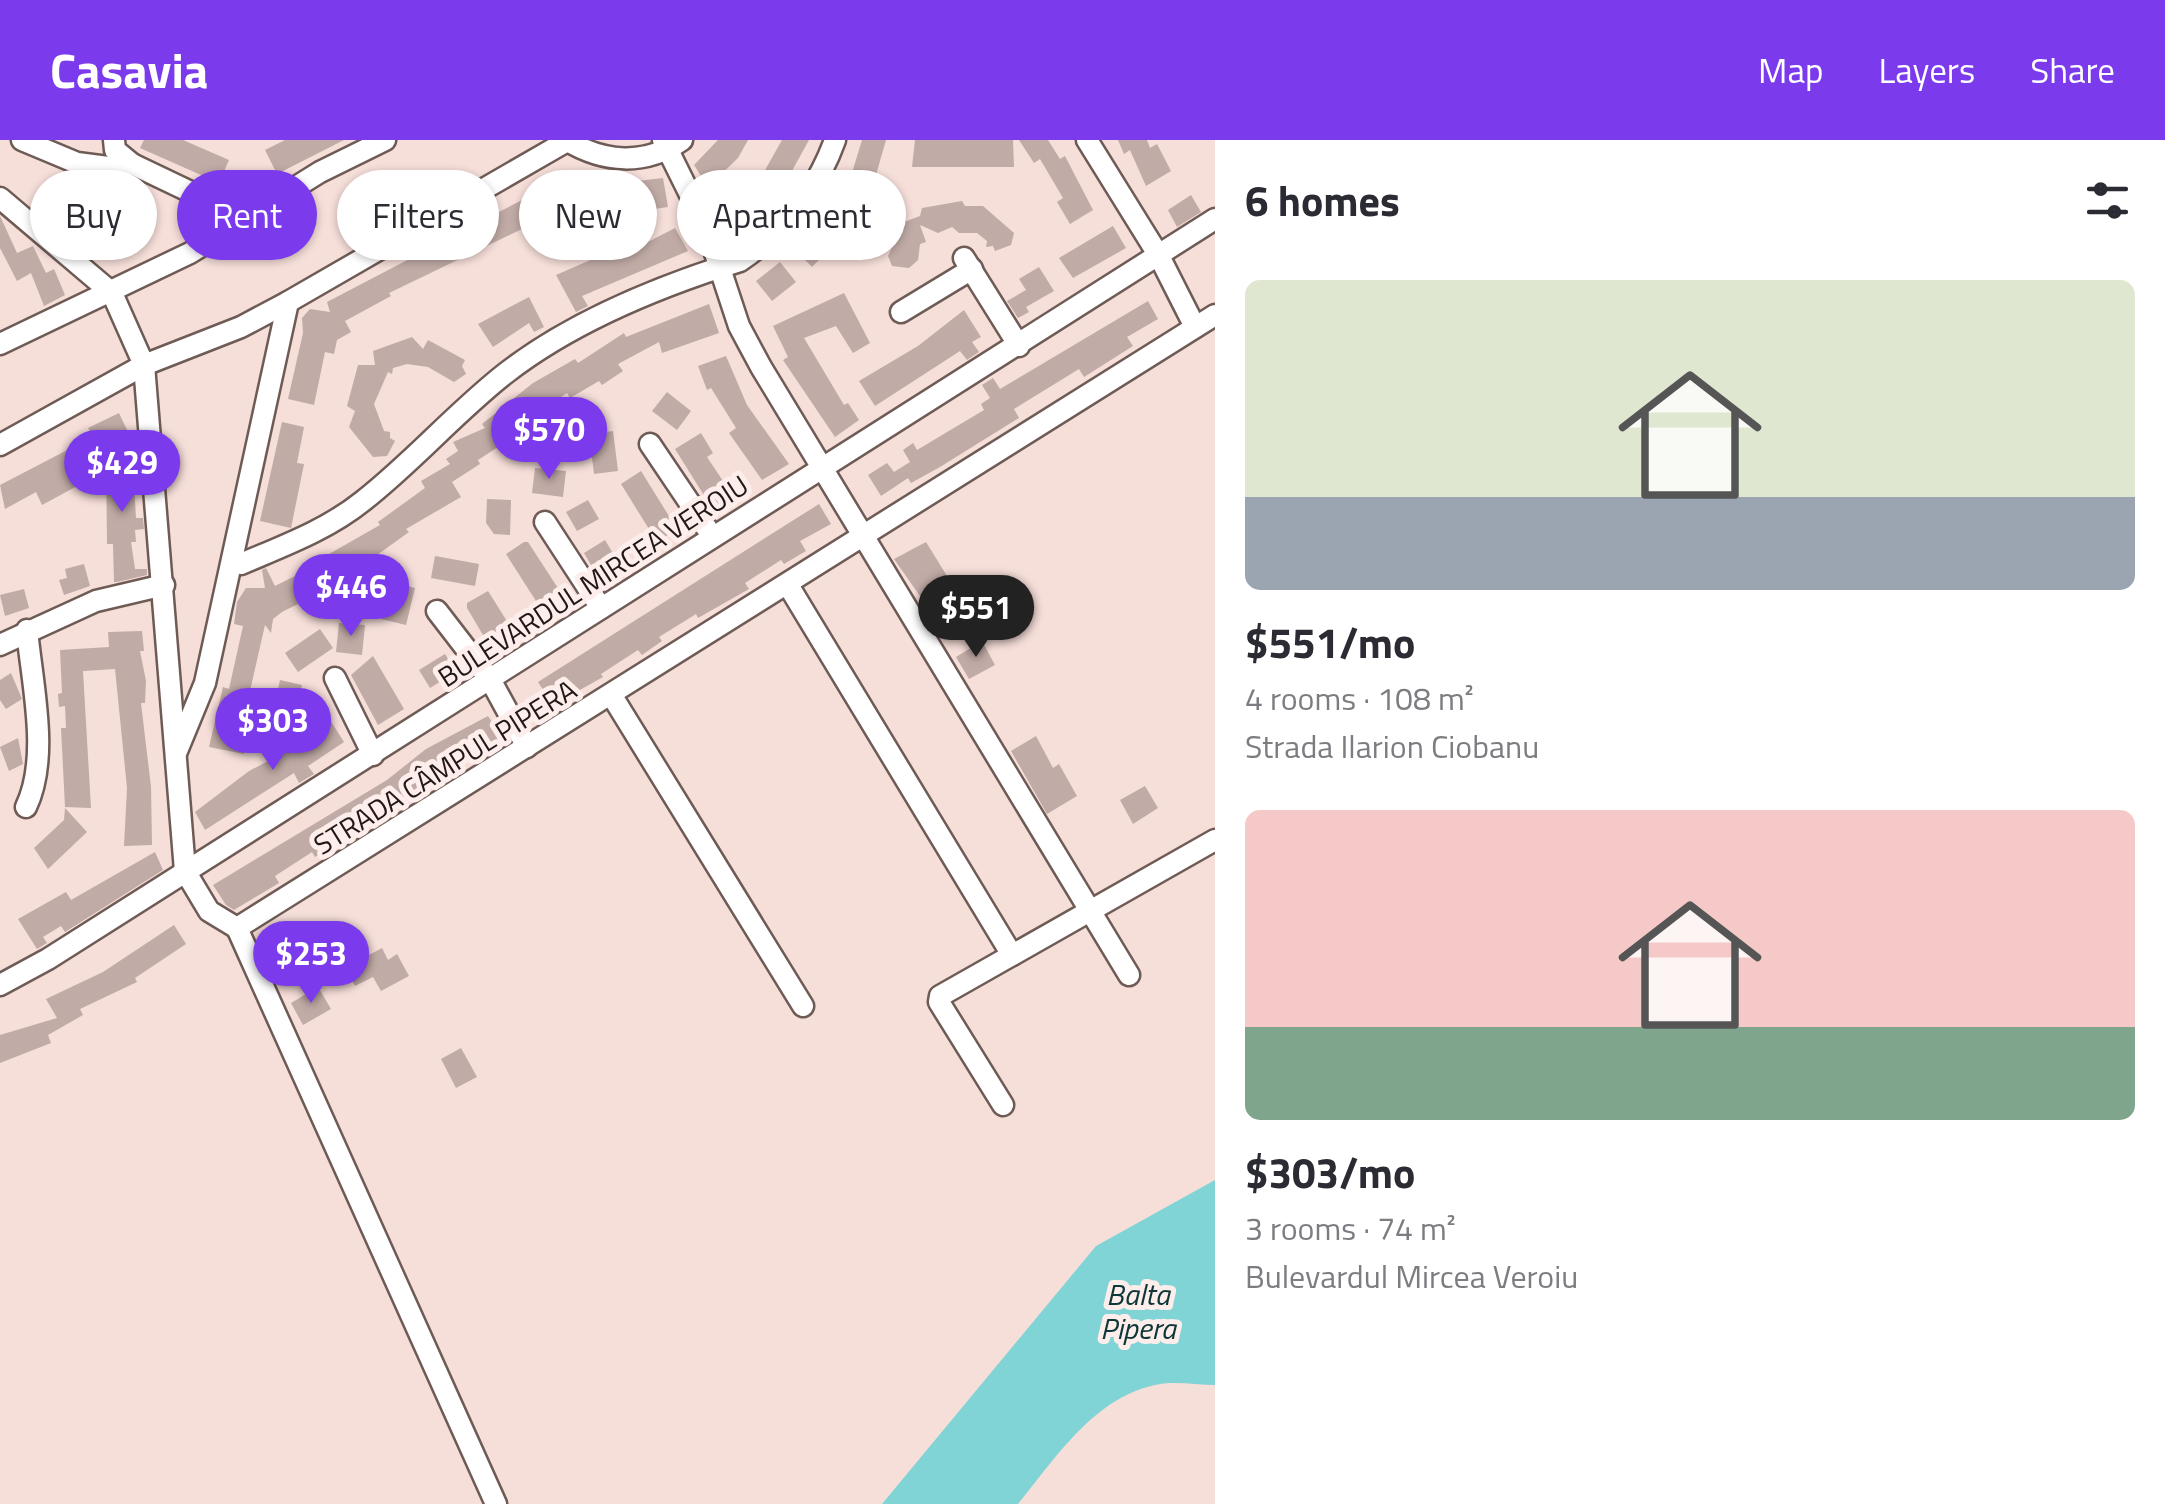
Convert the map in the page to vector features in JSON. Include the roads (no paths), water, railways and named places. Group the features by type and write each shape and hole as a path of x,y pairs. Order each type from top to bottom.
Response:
{"street":[{"path":"22,140 77,163 108,167 132,164"},
{"path":"114,140 115,150 132,164 177,186"},
{"path":"317,174 385,140"},
{"path":"0,446 144,364 241,327 288,302 567,140 590,154 616,160 643,158 671,143 721,267 739,326 814,450 819,470 1129,975"},
{"path":"235,561 241,564 316,532 361,503 523,362 613,310 754,251 812,190 835,140"},
{"path":"1087,140 1196,327"},
{"path":"0,198 112,293 144,364 185,871 209,911 238,928 496,1504"},
{"name":"BULEVARDUL MIRCEA VEROIU","path":"0,985 48,959 491,681 712,536 1215,220"},
{"path":"0,344 84,300 112,293 177,256"},
{"path":"900,312 968,263 1019,346"},
{"path":"175,757 206,683 235,561 241,506 288,302"},
{"name":"STRADA CÂMPUL PIPERA","path":"238,928 1215,315"},
{"path":"650,444 712,536"},
{"path":"545,522 601,608"},
{"path":"0,646 96,601 164,585"},
{"path":"788,585 1012,955"},
{"path":"437,612 491,681 526,747"},
{"path":"26,807 35,788 37,760 28,630"},
{"path":"335,678 372,755"},
{"path":"612,696 803,1006"},
{"path":"1003,1105 938,999 1215,840"}],"water":[{"name":"Balta Pipera","path":"1215,1180 1215,1385 1160,1384 1116,1401 1079,1431 1018,1504 882,1504 1096,1246"}]}
